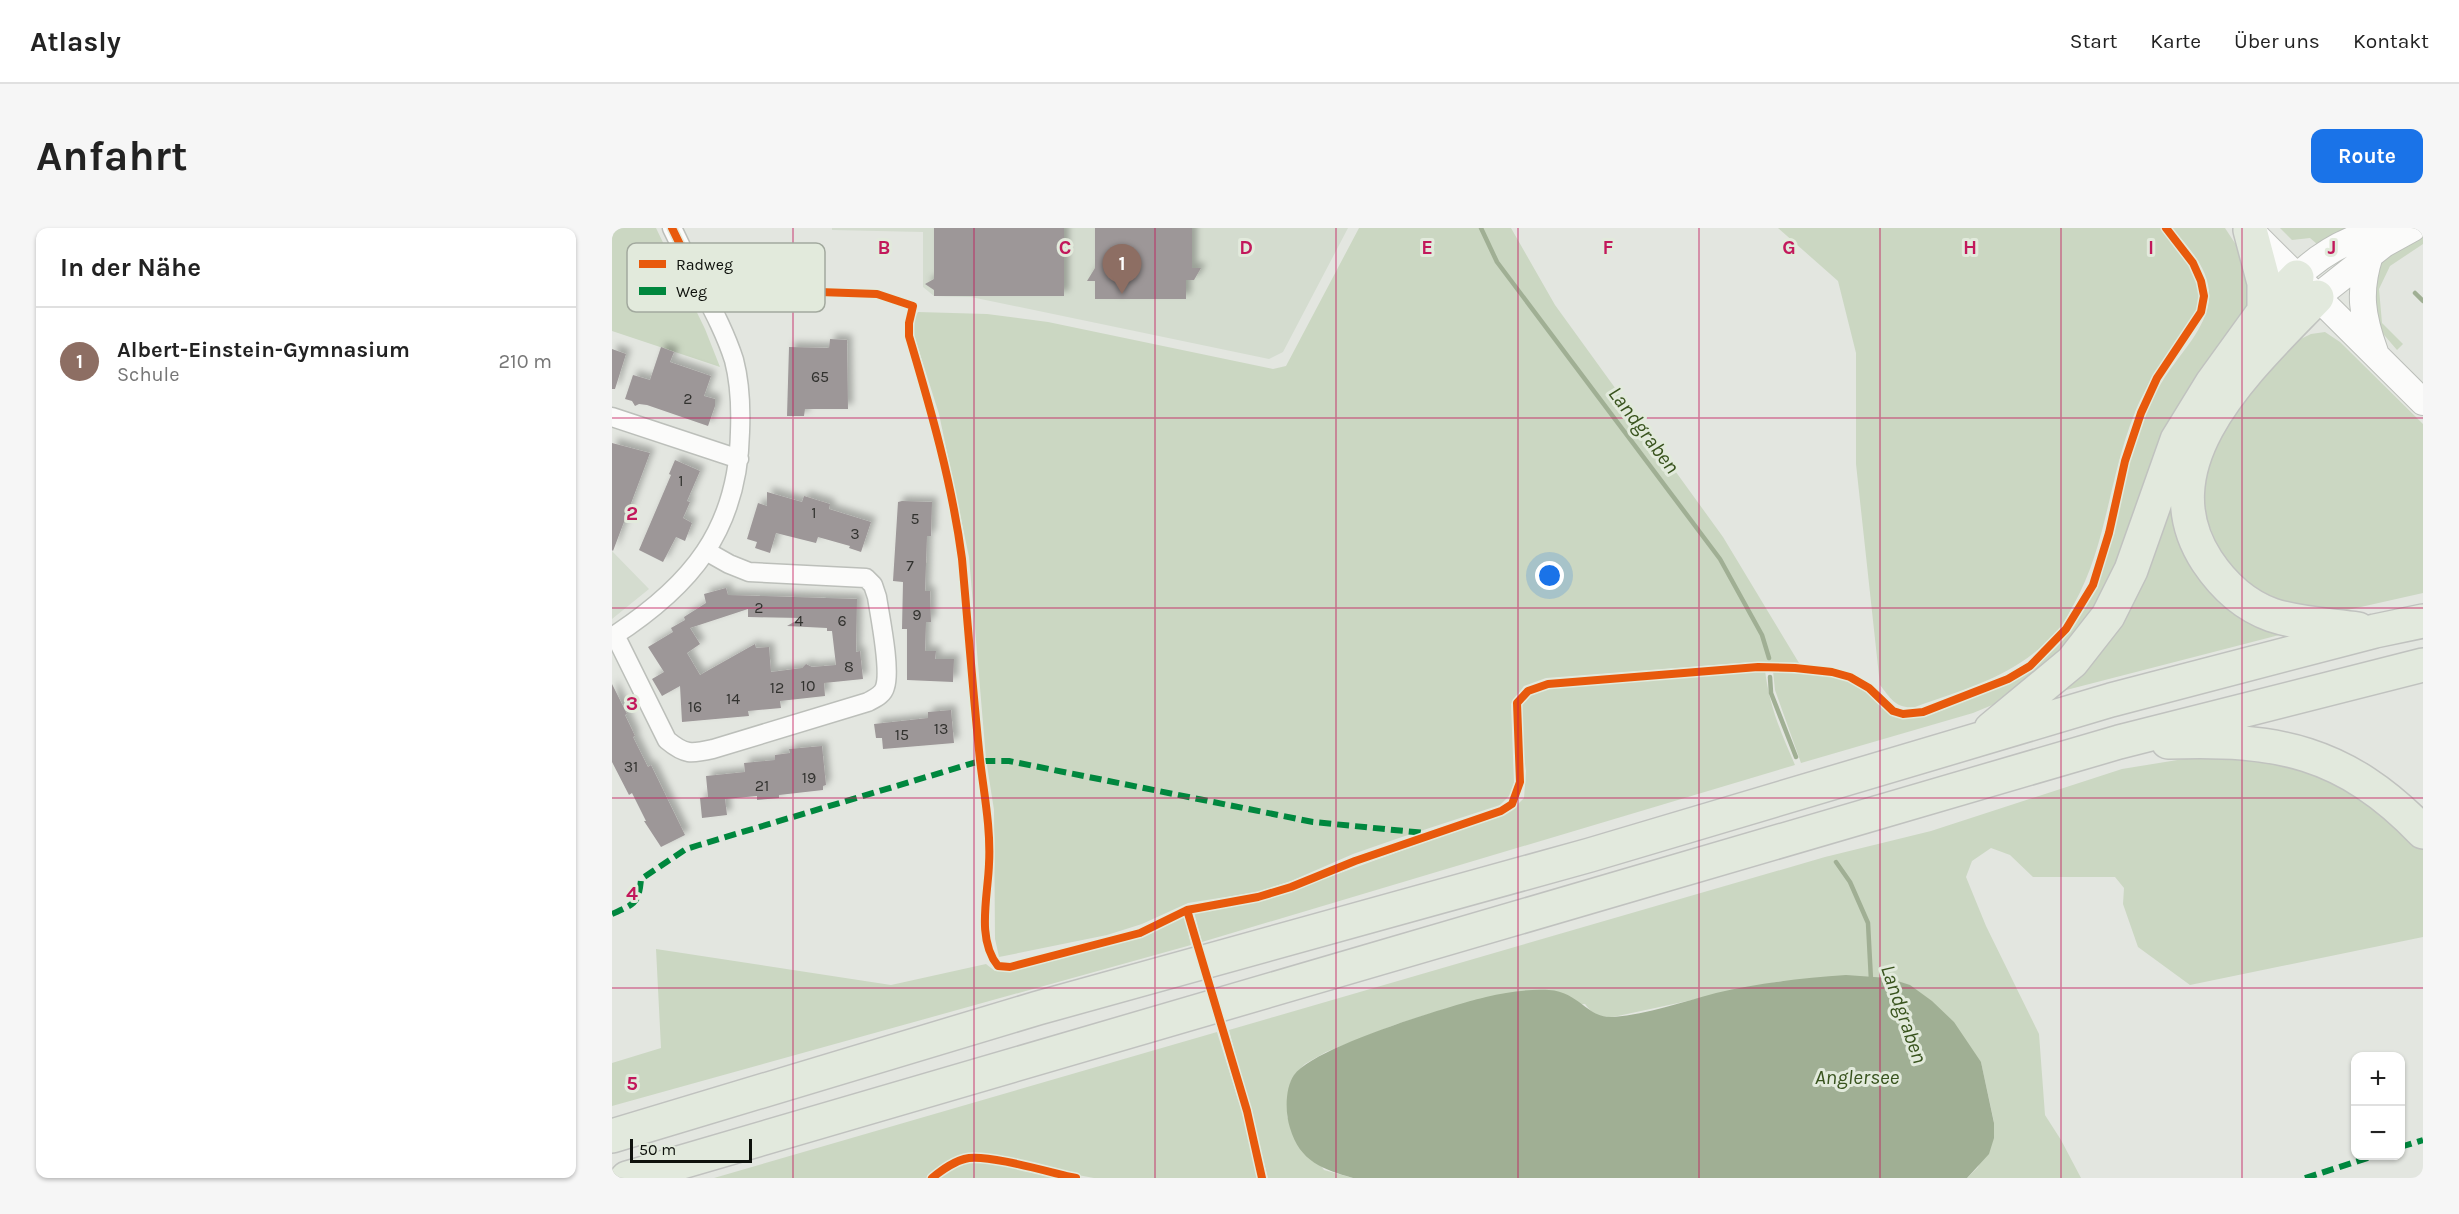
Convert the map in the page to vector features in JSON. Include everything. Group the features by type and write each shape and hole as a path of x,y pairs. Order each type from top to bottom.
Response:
{"highway":[{"path":"2249,229 2264,283 2264,311"},
{"path":"1979,739 2072,662 2108,616 2131,570 2177,440 2212,383 2264,311 2307,287"},
{"path":"2307,287 2238,380 2206,428 2191,470 2188,497 2191,525 2200,549 2213,570 2248,604 2283,618 2375,631"},
{"path":"612,1136 1038,1008 1590,855 2122,697 2375,631 2423,621"},
{"path":"627,1178 2119,742 2423,664"},
{"path":"2119,742 2230,742 2276,745 2302,752 2327,760 2364,781 2423,832"}],"main road":[{"path":"2307,287 2323,254 2360,237 2391,228"},
{"path":"2307,287 2370,255 2384,244 2413,228"},
{"path":"2249,229 2423,402"},
{"path":"2370,255 2364,272 2361,297 2364,317 2377,358"}],"street":[{"path":"672,228 680,243"},
{"path":"706,551 749,572 866,578 873,585 877,597 887,674 885,688 880,695 868,702 713,749 696,753 681,751 668,740 613,636 643,618 667,598 689,574 706,551 730,502 739,459 741,405 734,359 714,312"},
{"path":"612,417 739,459"}],"shaded area":[{"path":"612,228 656,228 663,243 627,243 627,312 697,312 720,367 612,331"},
{"path":"832,228 1348,228 1283,352 1269,359 971,297 934,296 923,287 923,232 832,230"},
{"path":"1359,228 1511,228 1555,305 1723,537 1799,663 1753,662 1546,678 1524,686 1511,704 1514,783 1510,795 1500,805 1353,854 1291,881 1257,892 1188,903 1142,924 1107,935 999,957 995,939 994,810 986,759 969,557 939,414 913,332 913,321 918,312 987,314 1048,322 1273,369 1286,366"},
{"path":"1778,228 2161,228 2193,268 2200,297 2195,318 2183,338 2155,374 2136,410 2119,462 2101,535 2085,581 2066,619 2045,644 1993,678 1915,707 1898,705 1880,685 1856,464 1856,353 1838,281"},
{"path":"2172,228 2225,228 2246,260 2251,309 2100,615 2009,698 1973,713 1801,763 1775,690 1773,671 1821,675 1849,681 1869,693 1890,712 1909,718 1938,712 2007,683 2047,657 2070,631 2086,606 2107,553 2128,468 2148,409 2165,377 2198,330 2207,309 2209,288 2203,269"},
{"path":"2280,228 2361,228 2317,244 2310,238 2292,240"},
{"path":"2423,235 2423,244 2390,266 2379,289 2382,323 2403,344 2397,350 2379,329 2373,314 2377,267 2388,253"},
{"path":"2325,332 2340,342 2423,424 2423,593 2343,611 2272,604 2231,577 2198,499 2210,446 2282,348 2311,334"},
{"path":"2174,471 2183,533 2303,629 2043,696"},
{"path":"612,551 649,589 612,619"},
{"path":"1765,670 1780,730 1795,765 1202,942 1194,912 1258,901 1291,891 1502,814 1515,807 1524,798 1526,771 1519,718 1521,704 1531,693 1548,688"},
{"path":"2202,756 2316,765 2423,843 2423,937 2190,985 2138,947 2123,904 2124,888 2115,877 2033,877 2010,855 1991,848 1972,861 1966,877 1986,926 2039,1034 2045,1115 2081,1178 1967,1178 1978,1167 1994,1122 1981,1062 1781,981 1613,1017 1597,1015 1585,1004 1448,1008 1397,1024 1326,1052 1305,1064 1290,1083 1287,1117 1324,1170 1353,1178 1268,1178 1229,1030 1825,857 1931,831 2122,769"},
{"path":"1184,915 1191,945 612,1106 612,1063 661,1048 656,949 891,985 986,964 995,971 1010,970 1142,936"},
{"path":"1217,1032 1242,1112 1258,1178 1094,1178 968,1155 943,1166 927,1178 714,1178"},
{"path":"969,1161 996,1164 1063,1178 936,1178 945,1171"}],"water":[{"name":"Anglersee","path":"1846,975 1888,978 1910,985 1932,1001 1954,1022 1981,1062 1994,1123 1994,1138 1989,1154 1967,1178 1353,1178 1323,1167 1306,1156 1294,1140 1288,1122 1287,1101 1291,1080 1306,1064 1354,1040 1443,1009 1486,997 1518,991 1549,990 1568,995 1597,1014 1614,1017 1748,986"}],"building":[{"path":"934,228 1064,228 1064,296 934,296 934,290 925,284 934,279"},
{"path":"1095,228 1192,228 1192,268 1201,268 1194,280 1186,280 1186,299 1095,299 1095,281 1087,281 1095,268"},
{"path":"830,339 847,340 848,409 805,409 804,416 787,416 789,347 829,348"},
{"path":"661,347 674,352 670,362 711,376 704,396 715,399 715,406 708,426 647,405 635,406 632,401 625,399 633,375 650,380"},
{"path":"612,349 626,354 615,389 612,389"},
{"path":"612,443 650,453 613,551 612,550"},
{"path":"675,460 700,471 687,501 690,502 683,518 692,523 685,541 676,537 663,562 639,550 671,475 669,474"},
{"path":"767,492 802,502 804,496 830,504 829,509 871,522 861,552 849,548 850,546 818,537 816,543 776,533 770,553 755,548 757,542 747,539 758,503 767,506"},
{"path":"898,502 932,502 931,536 927,536 925,591 930,591 931,622 926,622 925,651 936,651 935,659 954,659 953,682 907,680 907,629 902,629 903,582 893,581"},
{"path":"726,588 728,595 857,599 856,652 860,651 863,679 824,683 825,696 780,701 781,708 748,711 749,716 682,722 680,686 662,696 652,679 664,672 648,647 673,632 671,628 706,603 704,594","holes":["748,609 748,617 801,618 787,626 827,628 827,631 832,631 836,665 812,667 806,664 802,668 771,672 769,647 756,648 755,644 700,675 687,653 700,644 690,628"]},
{"path":"612,684 627,714 625,715 635,736 633,737 648,767 651,765 685,835 661,847 644,821 646,821 632,793 629,795 612,762"},
{"path":"951,710 954,743 883,749 882,738 876,738 874,724 928,718 928,712"},
{"path":"822,746 826,785 823,786 823,790 779,795 779,798 757,800 757,796 725,799 727,815 702,818 700,798 708,797 706,776 745,772 744,763 775,760 775,755 790,753 789,749"}],"waterway":[{"name":"Landgraben","path":"1481,228 1497,262 1720,559 1762,635 1769,658"},
{"path":"2415,293 2423,301"},
{"name":"Landgraben","path":"1770,677 1771,693 1796,757"},
{"name":"Landgraben","path":"1836,862 1850,882 1868,923 1871,980"}],"marked path":[{"path":"612,914 634,902 639,894 641,879 686,849 980,761 1009,761 1313,822 1425,833"},
{"path":"2405,1145 2423,1140"},
{"path":"2305,1178 2361,1160"}],"cycle path":[{"path":"672,228 679,243"},
{"path":"825,292 877,294 913,306 909,336 947,475 962,559 977,735 989,838 985,930 991,955 998,966 1010,967 1140,933 1187,910 1258,897 1291,887 1355,861 1501,811 1512,804 1520,782 1517,703 1528,691 1548,684 1758,667 1795,668 1832,672 1850,677 1869,688 1893,711 1903,714 1923,712 2008,679 2030,666 2066,629 2093,585 2109,533 2125,461 2141,413 2157,378 2201,312 2204,296 2201,281 2193,263 2166,228"},
{"path":"1187,910 1247,1111 1262,1178"},
{"path":"932,1178 944,1169 969,1158 1006,1162 1076,1178"}],"place":[{"name":"Albert-Einstein-Gymnasium","path":"1122,294"}]}
